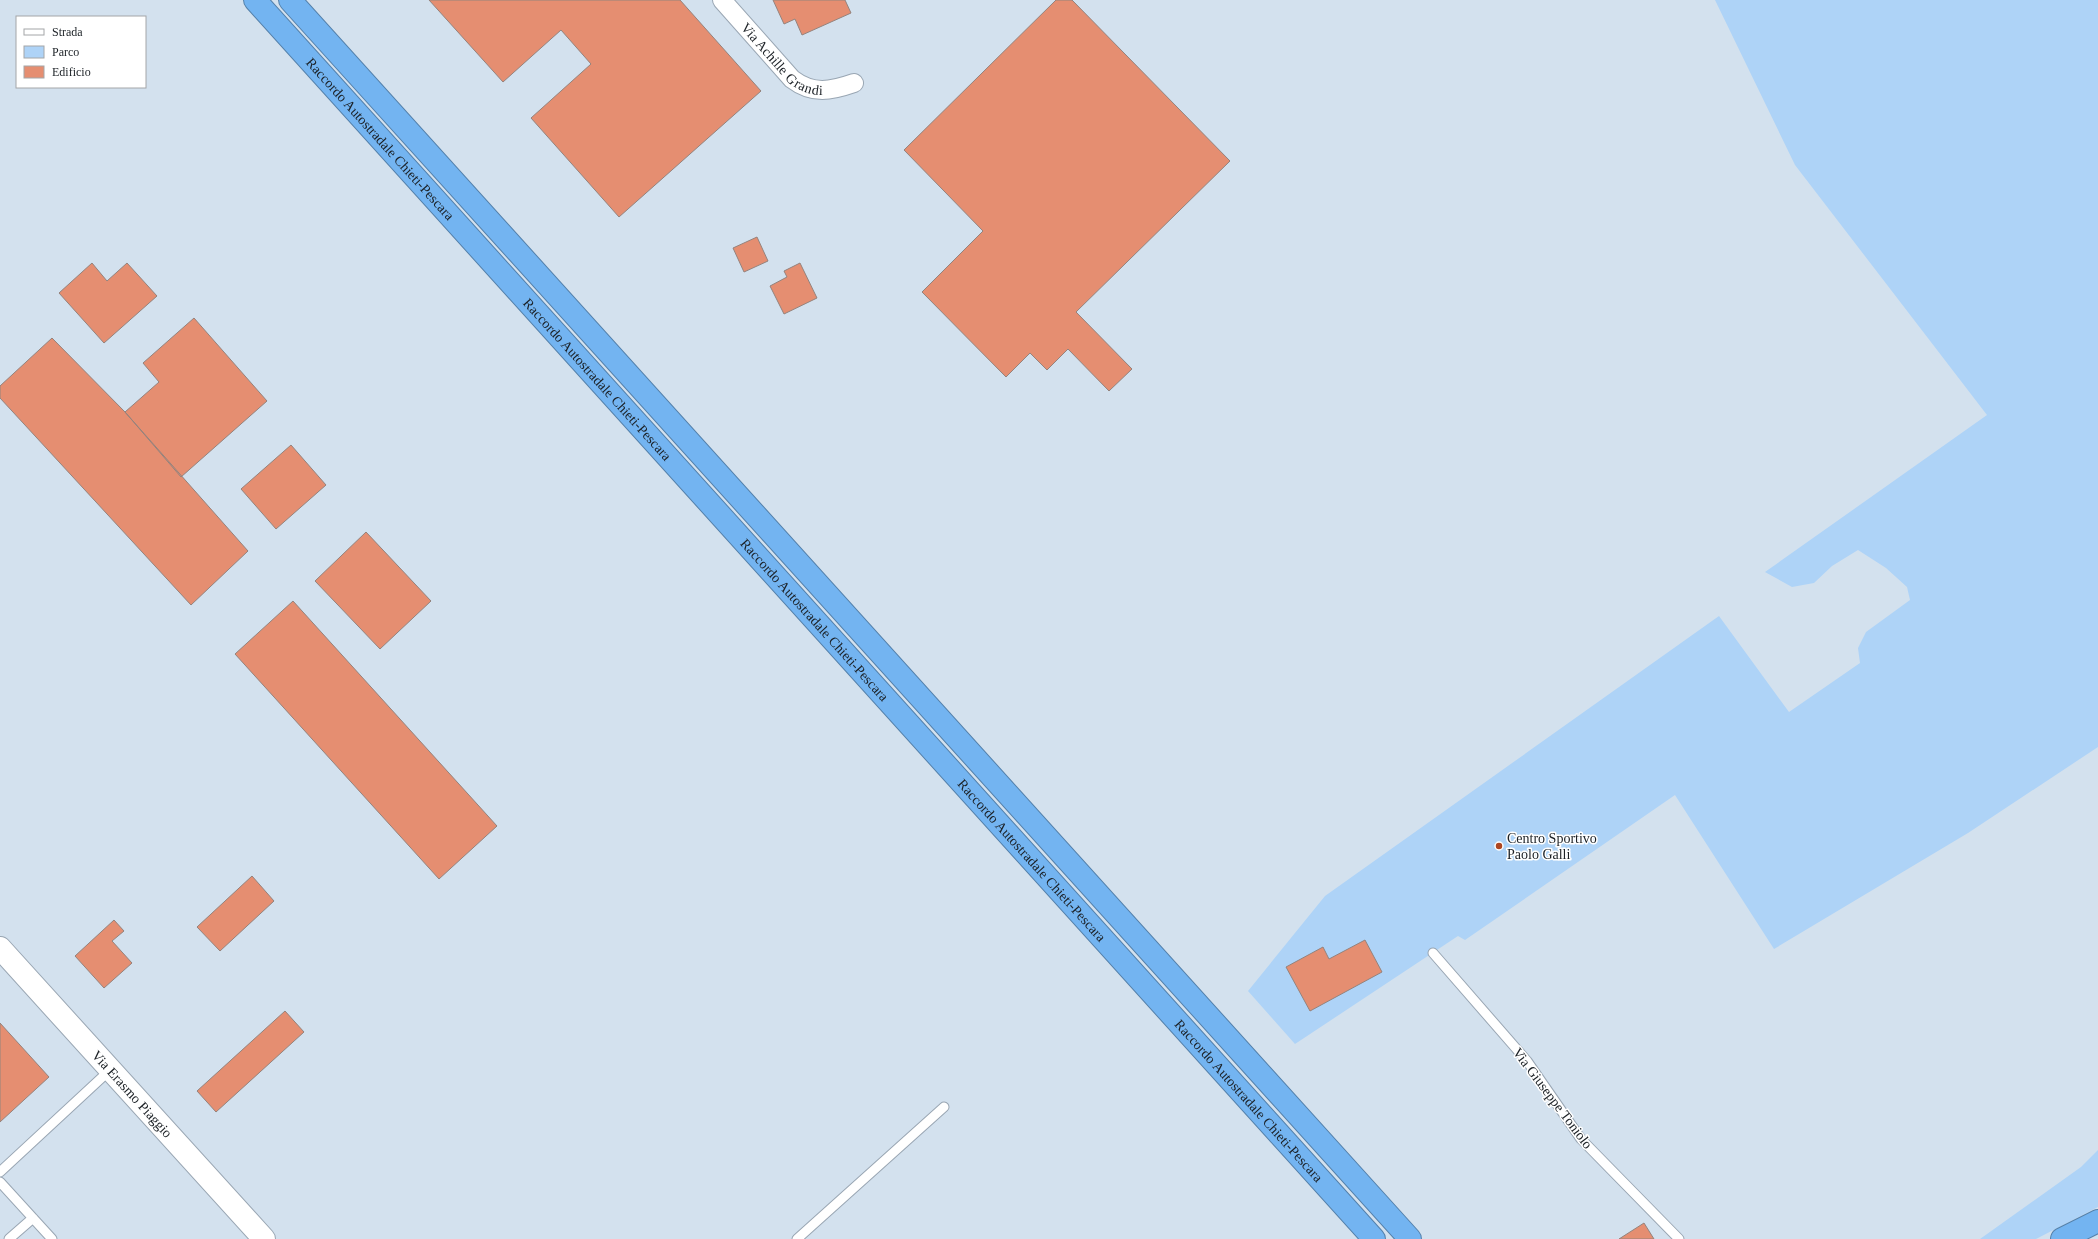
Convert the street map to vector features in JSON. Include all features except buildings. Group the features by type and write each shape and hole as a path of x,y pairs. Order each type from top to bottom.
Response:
{"highway":[{"name":"Raccordo Autostradale Chieti-Pescara","path":"255,0 1374,1239"},
{"name":"Raccordo Autostradale Chieti-Pescara","path":"290,0 1410,1239"},
{"path":"2062,1239 2098,1221"}],"street":[{"name":"Via Achille Grandi","path":"722,0 792,79 803,87 817,90 835,89 854,83"},
{"name":"Via Erasmo Piaggio","path":"0,948 264,1239"}],"lane":[{"name":"Via Giuseppe Toniolo","path":"1433,953 1527,1061 1581,1139 1679,1239"},
{"path":"0,1172 110,1070"},
{"path":"797,1239 944,1107"},
{"path":"0,1182 52,1239"},
{"path":"9,1239 33,1218"}],"green space":[{"path":"1715,0 2098,0 2098,747 1968,833 1774,949 1675,795 1465,940 1458,936 1295,1044 1248,991 1325,896 1719,616 1789,712 1860,663 1858,648 1866,632 1910,600 1907,587 1886,568 1858,550 1832,566 1814,583 1792,587 1765,572 1987,415 1795,165"},
{"path":"2098,1150 2098,1207 2036,1239 1980,1239 2081,1167"}],"place":[{"name":"Centro Sportivo Paolo Galli","path":"1499,846"}]}
